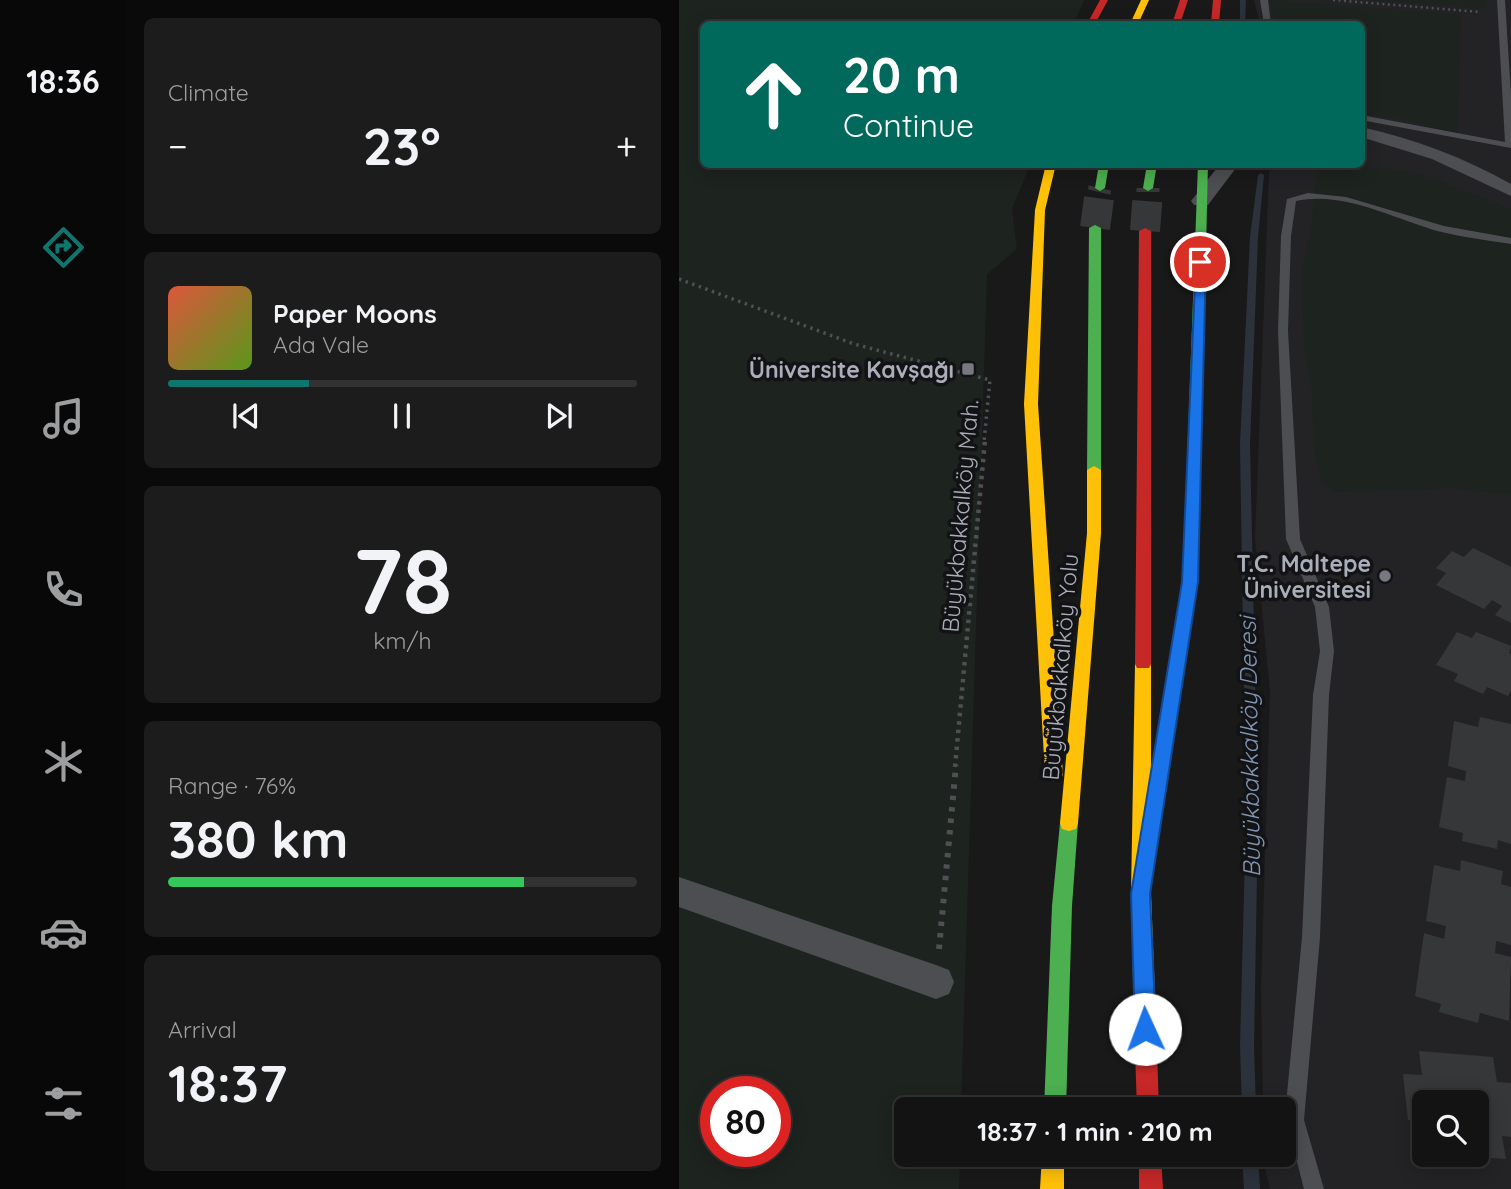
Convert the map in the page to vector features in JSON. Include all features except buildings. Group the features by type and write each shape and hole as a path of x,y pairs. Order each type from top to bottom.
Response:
{"highway":[{"path":"1093,21 1104,0"},
{"path":"1135,21 1145,0"},
{"path":"1178,21 1184,0"},
{"path":"1215,21 1217,0"},
{"path":"1050,168 1040,210 1031,404 1062,906"},
{"path":"1100,188 1103,168"},
{"path":"1148,188 1151,168"},
{"path":"1140,894 1190,582 1203,168"},
{"path":"1044,195 1060,211"},
{"path":"1187,218 1201,201"},
{"name":"Büyükbakkalköy Yolu","path":"1055,1097 1062,906 1094,533 1101,226 1079,222"},
{"path":"1148,1097 1140,894 1147,251 1140,229 1164,224"},
{"path":"1052,1189 1053,1167"},
{"path":"1150,1167 1151,1189"}],"street":[{"path":"1365,133 1439,153 1511,191"},
{"path":"1365,149 1409,158 1511,191"},
{"path":"1201,201 1227,168"},
{"path":"679,892 936,982"}],"lane":[{"path":"1263,0 1267,21"},
{"path":"1365,118 1510,150 1501,0"},
{"path":"1314,1189 1294,1120 1311,937 1321,695 1328,652 1322,607 1293,539 1283,331 1286,236 1291,200 1304,195 1328,197 1444,229 1511,241"}],"path":[{"path":"1333,0 1502,14"},
{"name":"Büyükbakkalköy Mah.","path":"679,279 854,344 990,380 936,982"}],"shaded area":[{"path":"679,0 1084,0 1075,21 700,21 700,168 1029,168 1012,209 1017,249 987,274 961,1097 894,1097 894,1167 960,1167 959,1189 679,1189"},
{"name":"T.C. Maltepe Üniversitesi","path":"1254,0 1511,0 1511,1189 1270,1189 1265,1167 1296,1167 1296,1097 1263,1097 1261,988 1270,692 1255,538 1269,172 1271,168 1365,168 1365,21 1259,21"},
{"path":"1269,0 1461,14 1458,134 1410,121 1365,114 1365,21 1276,21"},
{"path":"1369,0 1486,0 1486,9"},
{"path":"1331,168 1403,170 1440,181 1511,209 1511,495 1454,488 1335,492 1321,482 1314,445 1312,390 1304,349 1302,272 1313,217 1314,188 1320,171"}],"waterway":[{"name":"Büyükbakkalköy Deresi","path":"1243,0 1243,21"},
{"name":"Büyükbakkalköy Deresi","path":"1249,1097 1247,1046 1252,816 1245,444 1254,237 1261,175"},
{"name":"Büyükbakkalköy Deresi","path":"1251,1167 1252,1189"}],"tunnel":[{"path":"1099,192 1100,188"},
{"path":"1095,228 1100,191"},
{"path":"1145,231 1148,191"}],"traffic: fast":[{"path":"1100,188 1103,168"},
{"path":"1148,188 1151,168"},
{"path":"1194,462 1203,168"},
{"path":"1094,470 1095,228"},
{"path":"1055,1097 1062,906 1069,823"}],"traffic: slow":[{"path":"1135,21 1145,0"},
{"path":"1050,168 1040,210 1031,404 1054,775"},
{"path":"1161,764 1190,582 1194,462"},
{"path":"1069,823 1094,533 1094,470"},
{"path":"1143,664 1141,894 1145,1021"},
{"path":"1052,1189 1053,1167"}],"traffic: jam":[{"path":"1093,21 1104,0"},
{"path":"1177,21 1184,0"},
{"path":"1215,21 1217,0"},
{"path":"1143,664 1145,231"},
{"path":"1145,1021 1148,1097"},
{"path":"1150,1167 1151,1189"}],"place":[{"name":"Üniversite Kavşağı","path":"968,369"},
{"name":"T.C. Maltepe Üniversitesi","path":"1385,576"}],"route":[{"path":"1145,1029 1140,894 1190,582 1200,262"}]}
